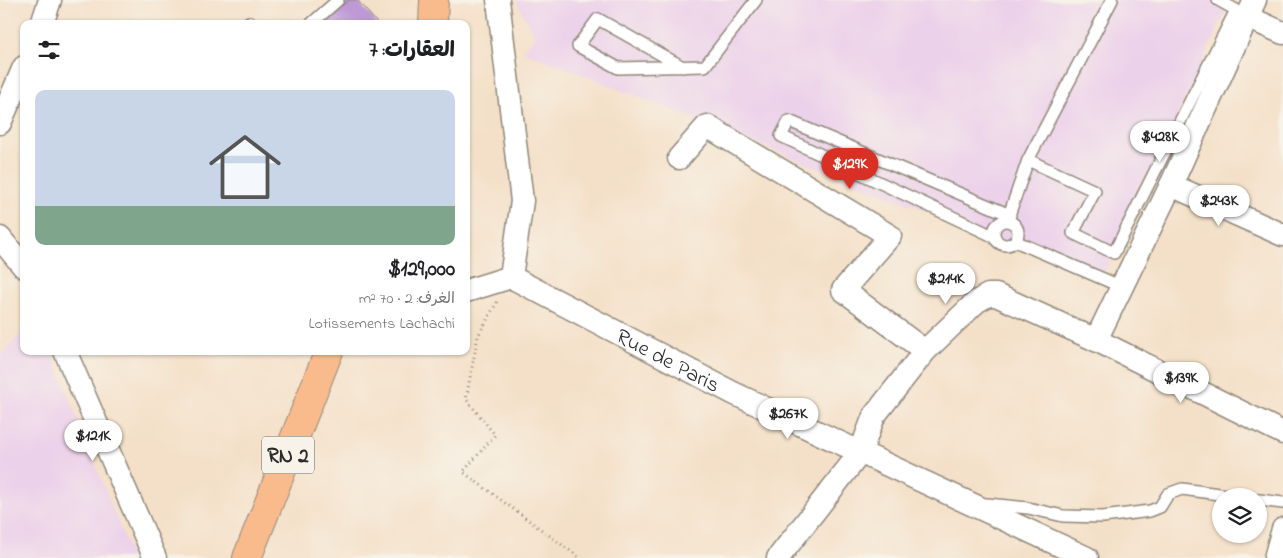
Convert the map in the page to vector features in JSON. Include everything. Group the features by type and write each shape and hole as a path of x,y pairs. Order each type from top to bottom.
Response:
{"main road":[{"path":"433,20 434,0"},
{"name":"RN 2","path":"247,558 331,355"}],"street":[{"path":"43,20 50,0"},
{"path":"470,291 511,278 522,201 498,0"},
{"path":"1096,340 1171,185 1251,8 1283,33"},
{"path":"0,123 20,76"},
{"path":"679,158 707,126 890,236 843,290 925,351"},
{"path":"1171,185 1283,235"},
{"path":"0,238 20,262"},
{"name":"Rue de Paris","path":"511,278 733,393 1087,558"},
{"path":"778,558 860,453 874,416 925,351 976,302 988,295 996,295 1096,340 1283,433"},
{"path":"67,355 155,558"}],"lane":[{"path":"316,20 338,0"},
{"path":"683,66 598,19 578,46 618,68 705,66 756,0"},
{"path":"995,238 996,226 1008,218 1028,160 1112,0"},
{"path":"1028,160 1095,191 1073,233 1114,253 1236,10 1218,0"},
{"path":"1015,241 1018,230 1008,218 789,120 781,136 995,238 1004,245 1015,241 1122,287"},
{"path":"966,502 1028,508 1063,516 1103,517 1150,511 1160,507 1168,494 1182,489 1212,493"},
{"path":"1267,501 1283,503"}],"path":[{"path":"511,278 478,336 466,400 495,435 463,472 580,558"}],"shaded area":[{"path":"516,0 1231,0 1100,282 1035,254 523,51 535,37"},
{"path":"20,334 20,355 53,355 132,558 0,558 0,357"}],"building":[{"path":"349,0 357,0 374,20 323,20"}]}
